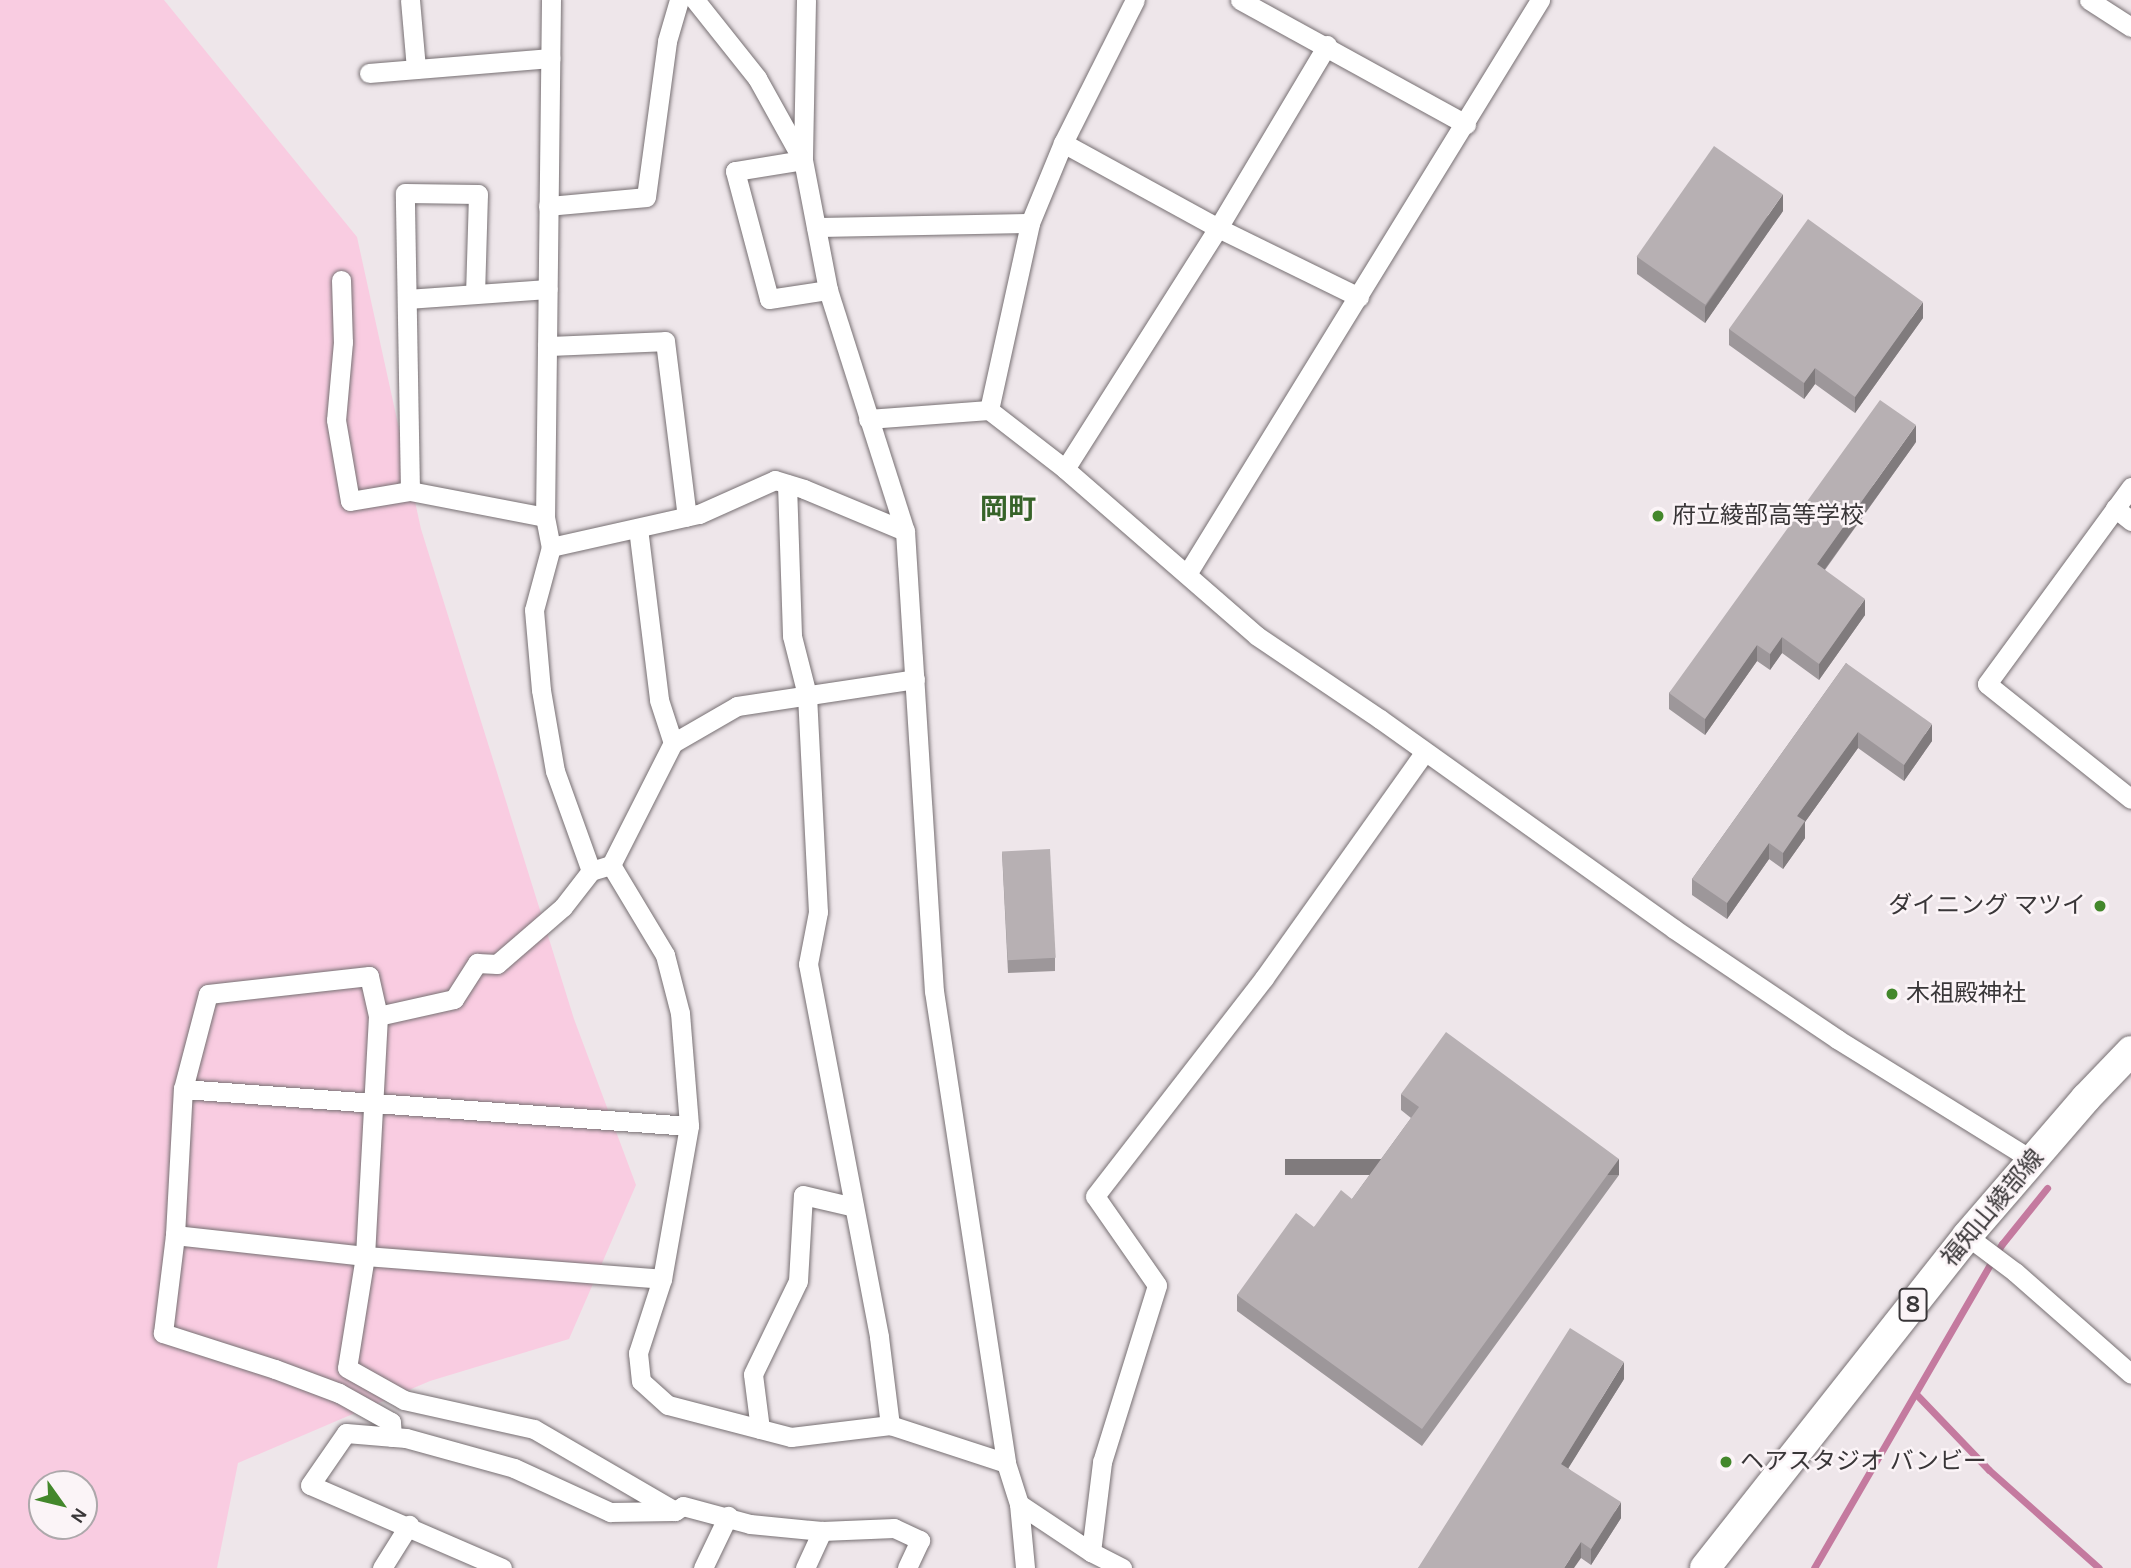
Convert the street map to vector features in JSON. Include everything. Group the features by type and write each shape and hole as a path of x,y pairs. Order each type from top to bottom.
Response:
{"main road":[{"name":"福知山綾部線","path":"1705,1568 1967,1236 2086,1098 2131,1051"}],"street":[{"path":"410,0 416,69"},
{"path":"551,0 545,517 551,547 534,610 541,690 555,771 591,871"},
{"path":"548,206 646,198 667,41 679,0"},
{"path":"695,0 757,78 803,160"},
{"path":"806,0 803,160 828,290 905,531 934,991 1006,1463 1019,1504 1026,1568"},
{"path":"989,410 1030,223 1063,142 1135,0"},
{"path":"1240,0 1327,45 1466,124"},
{"path":"1187,574 1540,0"},
{"path":"2089,0 2131,27"},
{"path":"1065,468 1218,228 1327,45"},
{"path":"369,73 550,58"},
{"path":"1063,142 1218,228 1359,297"},
{"path":"803,160 735,171 769,299 828,290"},
{"path":"410,491 405,193 478,194 475,294"},
{"path":"816,227 1030,223"},
{"path":"341,280 343,342 336,420 350,501 410,491 545,517"},
{"path":"407,299 548,289"},
{"path":"547,346 666,341 687,517"},
{"path":"868,419 989,410 1065,468 1257,636 1837,1039 2034,1161"},
{"path":"551,547 687,517 775,480 905,531"},
{"path":"787,484 792,636 807,695 818,912 808,964 879,1337 890,1425"},
{"path":"2131,487 1987,684 2131,799"},
{"path":"2115,508 2131,521"},
{"path":"638,527 659,700 673,743"},
{"path":"379,1016 454,999 477,963 497,964 563,907 591,871 611,865 673,743 737,706 915,679"},
{"path":"1091,1552 1102,1462 1157,1285 1096,1196 1264,978 1424,753"},
{"path":"611,865 665,955 680,1013 689,1126 662,1279 638,1353 641,1381 667,1405 791,1437 890,1425 1006,1463"},
{"path":"392,1437 391,1422 339,1393 163,1333 175,1235 183,1089 208,994 369,976 379,1016 365,1256 347,1368 404,1400 534,1429 675,1511"},
{"path":"183,1089 689,1126"},
{"path":"760,1429 753,1374 798,1281 803,1195 854,1207"},
{"path":"175,1235 365,1256 662,1279"},
{"path":"1967,1236 2015,1272 2131,1374"},
{"path":"490,1565 409,1525 310,1485 346,1433 406,1438 514,1468 610,1511 675,1511 683,1506 750,1524 822,1531 894,1528 920,1540 907,1568"},
{"path":"1019,1504 1091,1552 1122,1568"},
{"path":"703,1568 728,1516"},
{"path":"382,1568 409,1525"},
{"path":"805,1568 822,1531"}],"shaded area":[{"path":"0,0 164,0 357,237 421,529 574,1019 636,1185 569,1339 430,1381 238,1463 217,1568 0,1568"}],"building":[{"path":"1714,146 1783,194 1705,305 1637,257"},
{"path":"1808,219 1923,302 1855,397 1815,368 1804,383 1729,329"},
{"path":"1880,400 1916,425 1817,564 1865,599 1819,664 1782,637 1770,654 1757,645 1705,719 1669,693"},
{"path":"1846,663 1932,724 1904,765 1858,732 1797,816 1805,821 1783,853 1769,843 1727,903 1692,879"},
{"path":"1050,849 1056,958 1008,960 1002,852"},
{"path":"1446,1032 1619,1159 1422,1429 1237,1295 1296,1213 1314,1227 1341,1190 1352,1199 1419,1107 1401,1094"},
{"path":"1570,1328 1624,1362 1561,1464 1621,1502 1591,1549 1581,1542 1564,1568 1418,1568"}],"waterway":[{"path":"1814,1568 2002,1244 2047,1188"},
{"path":"1916,1394 1989,1470 2099,1568"}],"place":[{"name":"府立綾部高等学校","path":"1658,516"},
{"name":"ダイニング マツイ","path":"2100,906"},
{"name":"木祖殿神社","path":"1892,994"},
{"name":"ヘアスタジオ バンビー","path":"1726,1462"}],"district":[{"name":"岡町","path":"1008,509"}]}
